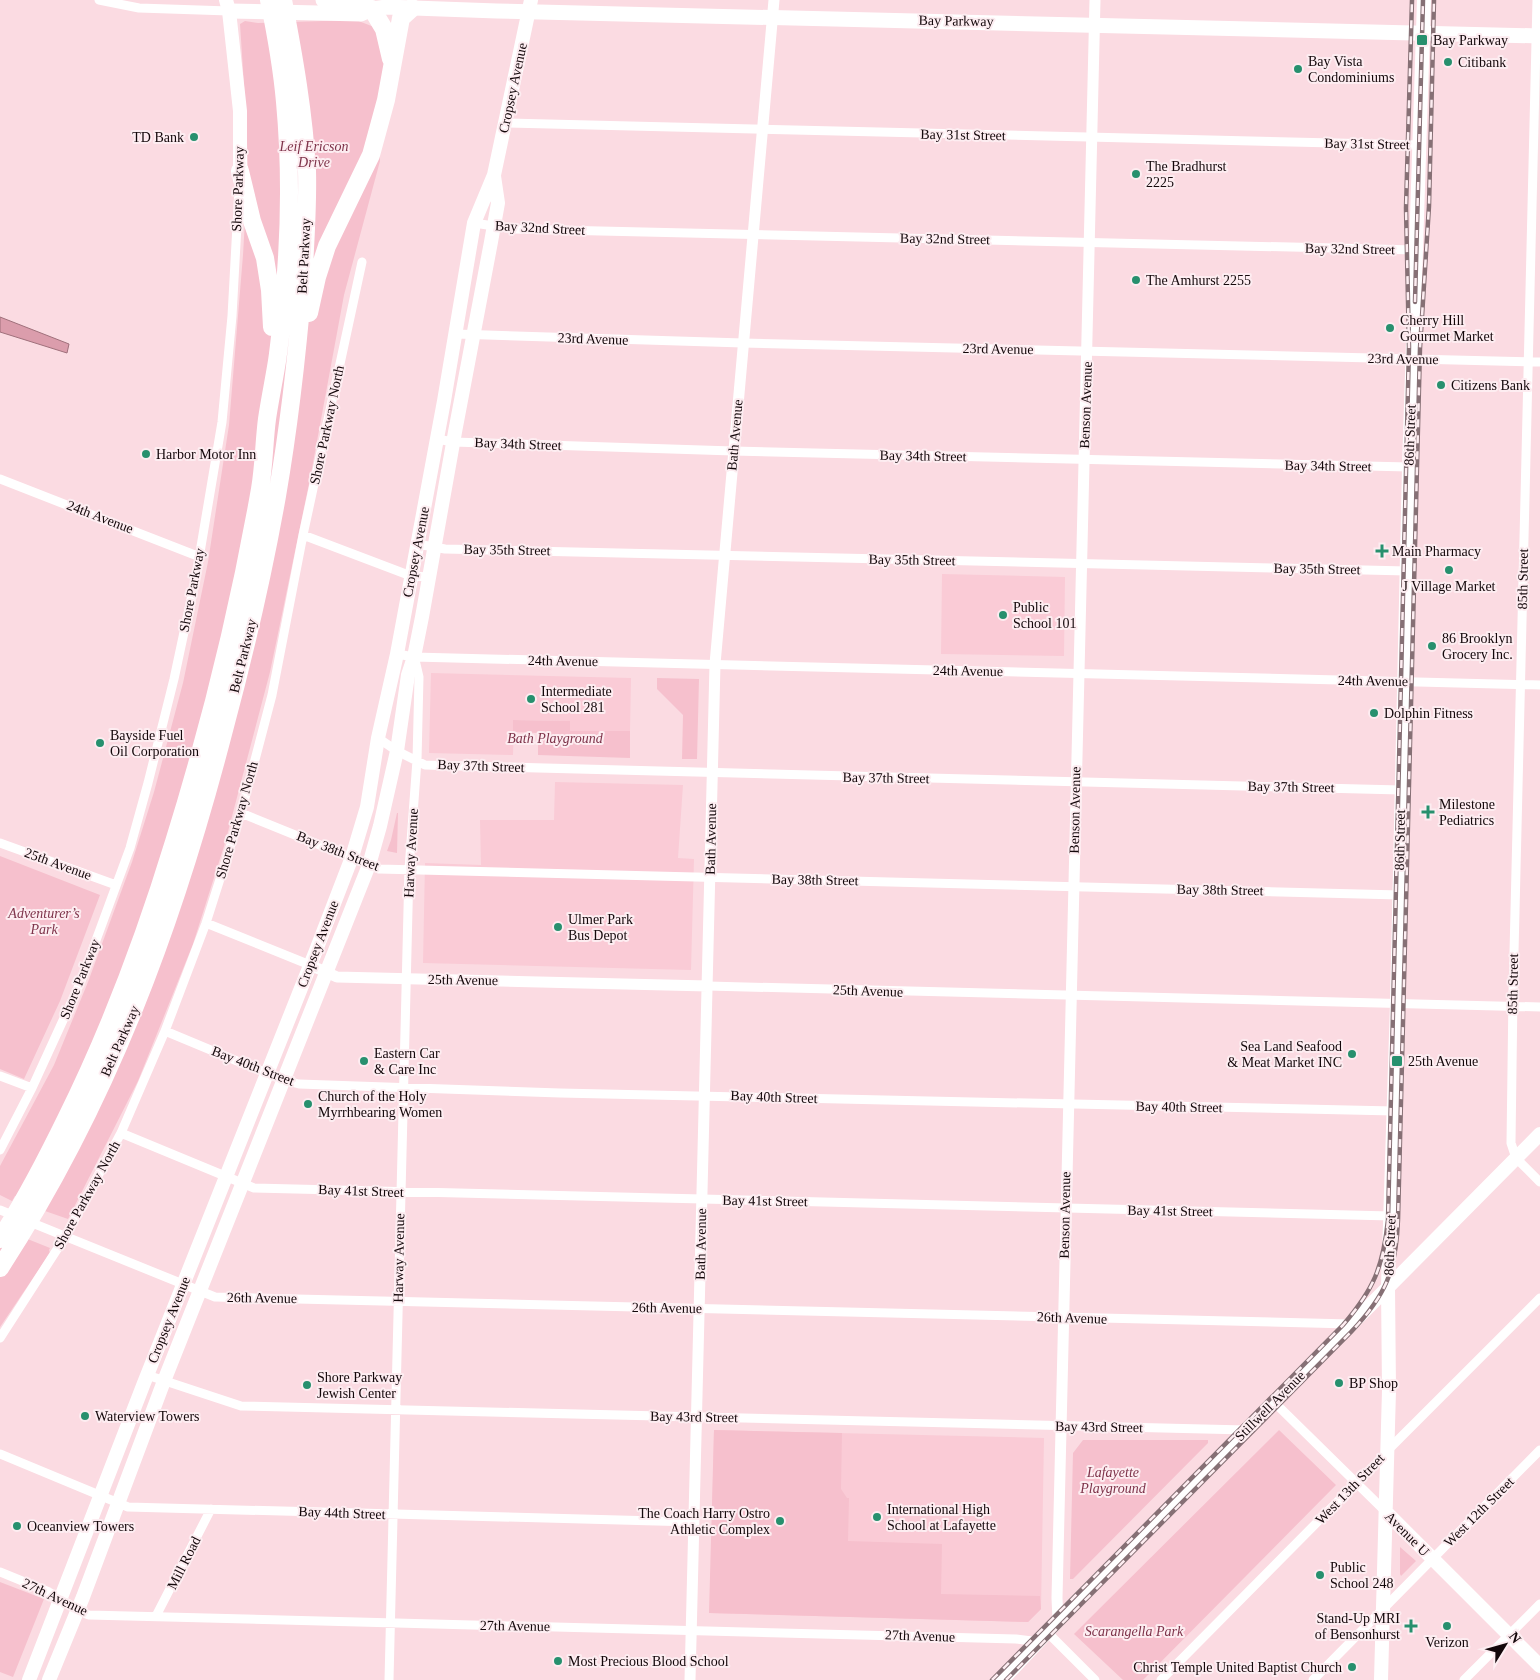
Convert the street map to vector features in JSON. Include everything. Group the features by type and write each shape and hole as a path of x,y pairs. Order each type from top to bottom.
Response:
{"highway":[{"name":"Belt Parkway","path":"9,1235 45,1196 76,1136 122,1041 167,923 207,796 254,611 267,551 288,429 304,263 307,173 302,110 281,26 269,0"},
{"name":"Belt Parkway","path":"0,1268 9,1235 27,1193 77,1096 108,1026 147,926 173,846 221,677 236,613 260,485 267,417 277,360 284,296 289,168 281,26 283,0"},
{"path":"379,5 393,64"},
{"path":"288,429 317,277 327,246 371,155 386,100 401,18 412,8"},
{"path":"240,171 252,220 265,258 270,290 272,316 267,417"}],"main road":[{"name":"Bay Parkway","path":"323,0 412,8 530,6 773,17 1538,36"},
{"name":"86th Street","path":"1381,1680 1386,1512 1388,1287 1398,1004 1409,467 1424,0"},
{"name":"Bay Parkway","path":"228,6 361,14 379,5"},
{"name":"Shore Parkway","path":"228,6 240,111 240,171"},
{"name":"Cropsey Avenue","path":"29,1680 147,1375 228,1176 266,1073 352,858 367,807 378,738 437,439 474,222 494,175 530,6"},
{"name":"Cropsey Avenue","path":"49,1680 78,1610 164,1381 369,865 397,751 408,675 414,657 430,577 453,442 494,226 498,203 494,175"},
{"name":"Stillwell Avenue","path":"1002,1680 1044,1638 1058,1620 1540,1134"},
{"name":"Avenue U","path":"1386,1512 1540,1666"}],"street":[{"name":"Bay Parkway","path":"99,0 139,8 228,6"},
{"name":"Bath Avenue","path":"690,1680 715,664 774,0"},
{"name":"Benson Avenue","path":"1058,1620 1060,1426 1095,0"},
{"name":"85th Street","path":"1516,1158 1511,1143 1512,1006 1538,36 1537,0"},
{"name":"Bay 31st Street","path":"505,123 1420,145"},
{"name":"Shore Parkway","path":"0,1150 32,1088 81,981 130,848 174,679 200,557 222,422 232,316 240,171"},
{"name":"Bay 32nd Street","path":"474,222 513,229 1416,250"},
{"name":"Shore Parkway North","path":"0,1338 65,1237 121,1133 165,1032 206,923 241,813 272,695 303,535 362,262"},
{"name":"23rd Avenue","path":"456,334 743,343 1540,362"},
{"name":"Bay 34th Street","path":"437,439 453,442 733,451 1409,467"},
{"name":"24th Avenue","path":"0,479 200,557"},
{"path":"303,535 411,576 430,577"},
{"name":"Bay 35th Street","path":"417,544 445,549 1407,571"},
{"name":"24th Avenue","path":"396,654 414,657 1540,685"},
{"name":"Harway Avenue","path":"389,1680 409,869 417,760 419,677 414,657"},
{"name":"Bay 37th Street","path":"378,738 397,751 426,765 1401,790"},
{"name":"Bay 38th Street","path":"241,813 379,869 1400,895"},
{"name":"25th Avenue","path":"0,843 116,885"},
{"name":"25th Avenue","path":"206,923 337,977 1540,1007"},
{"name":"Bay 40th Street","path":"165,1032 283,1080 299,1084 560,1093 1394,1111"},
{"path":"0,1076 32,1088"},
{"name":"Bay 41st Street","path":"121,1133 254,1188 1391,1216"},
{"path":"1516,1158 1540,1182"},
{"name":"26th Avenue","path":"0,1210 215,1297 1351,1324"},
{"name":"West 13th Street","path":"1161,1680 1387,1450 1540,1298"},
{"name":"Bay 43rd Street","path":"147,1375 241,1406 1246,1430"},
{"name":"Avenue U","path":"1274,1402 1386,1512"},
{"name":"West 12th Street","path":"1313,1680 1540,1450"},
{"name":"Bay 44th Street","path":"0,1454 128,1507 694,1522"},
{"name":"Mill Road","path":"156,1616 211,1509"},
{"name":"27th Avenue","path":"0,1572 49,1592 89,1615 1044,1638"},
{"path":"1464,1680 1540,1604"},
{"path":"1044,1638 1095,1680"}],"shaded area":[{"path":"0,317 69,344 67,353 0,332"},
{"name":"Public School 101","path":"942,574 1065,577 1064,656 941,654"},
{"name":"Intermediate School 281","path":"431,673 631,678 630,731 570,731 569,721 514,720 513,755 429,753"},
{"path":"555,782 683,785 678,858 694,859 691,970 423,963 425,863 481,865 480,820 554,820"},
{"name":"International High School at Lafayette","path":"714,1430 1044,1438 1041,1609 1028,1622 710,1613"}],"green space":[{"name":"Leif Ericson Drive","path":"356,20 374,27 382,42 385,62 378,108 380,161 344,295 310,479 270,672 225,843 193,944 138,1081 68,1219 45,1211 46,1209 15,1196 12,1201 0,1195 0,1166 54,1065 88,982 132,862 154,792 183,683 208,562 229,425 248,169 240,24 245,21 258,23"},
{"path":"657,678 699,679 697,759 682,759 683,715 657,689"},
{"name":"Bath Playground","path":"513,720 570,721 570,731 630,731 630,758 538,755 538,733 513,732"},
{"path":"398,813 397,853 387,851"},
{"name":"Adventurer’s Park","path":"0,856 100,895 60,1001 24,1079 0,1069"},
{"path":"0,1228 50,1248 50,1253 0,1327"},
{"name":"The Coach Harry Ostro Athletic Complex","path":"714,1430 842,1433 841,1489 849,1498 848,1541 942,1544 941,1594 1040,1596 1041,1609 1028,1622 709,1613"},
{"name":"Scarangella Park","path":"1279,1430 1336,1485 1143,1680 1123,1680 1074,1634"},
{"name":"Lafayette Playground","path":"1083,1440 1208,1440 1208,1443 1073,1579 1070,1579 1073,1453"},
{"path":"1400,1547 1416,1561 1401,1576 1400,1574"},
{"path":"0,1582 44,1599 13,1677 0,1672"}],"railway":[{"path":"992,1680 1343,1325 1370,1288 1380,1264 1388,1220 1409,347 1406,208 1412,0"},
{"path":"1415,302 1423,0"},
{"path":"1006,1680 1363,1319 1381,1294 1395,1254 1398,1220 1420,348 1429,206 1434,0"}],"place":[{"name":"Bay Parkway","path":"1422,40"},
{"name":"Citibank","path":"1448,62"},
{"name":"Bay Vista Condominiums","path":"1298,69"},
{"name":"TD Bank","path":"194,137"},
{"name":"The Bradhurst 2225","path":"1136,174"},
{"name":"The Amhurst 2255","path":"1136,280"},
{"name":"Cherry Hill Gourmet Market","path":"1390,328"},
{"name":"Citizens Bank","path":"1441,385"},
{"name":"Harbor Motor Inn","path":"146,454"},
{"name":"Main Pharmacy","path":"1382,551"},
{"name":"J Village Market","path":"1449,570"},
{"name":"Public School 101","path":"1003,615"},
{"name":"86 Brooklyn Grocery Inc.","path":"1432,646"},
{"name":"Intermediate School 281","path":"531,699"},
{"name":"Dolphin Fitness","path":"1374,713"},
{"name":"Bayside Fuel Oil Corporation","path":"100,743"},
{"name":"Milestone Pediatrics","path":"1428,812"},
{"name":"Ulmer Park Bus Depot","path":"558,927"},
{"name":"Sea Land Seafood & Meat Market INC","path":"1352,1054"},
{"name":"Eastern Car & Care Inc","path":"364,1061"},
{"name":"25th Avenue","path":"1397,1061"},
{"name":"Church of the Holy Myrrhbearing Women","path":"308,1104"},
{"name":"BP Shop","path":"1339,1383"},
{"name":"Shore Parkway Jewish Center","path":"307,1385"},
{"name":"Waterview Towers","path":"85,1416"},
{"name":"International High School at Lafayette","path":"877,1517"},
{"name":"The Coach Harry Ostro Athletic Complex","path":"780,1521"},
{"name":"Oceanview Towers","path":"17,1526"},
{"name":"Public School 248","path":"1320,1575"},
{"name":"Stand-Up MRI of Bensonhurst","path":"1411,1626"},
{"name":"Verizon","path":"1447,1626"},
{"name":"Most Precious Blood School","path":"558,1661"},
{"name":"Christ Temple United Baptist Church","path":"1352,1667"}]}
